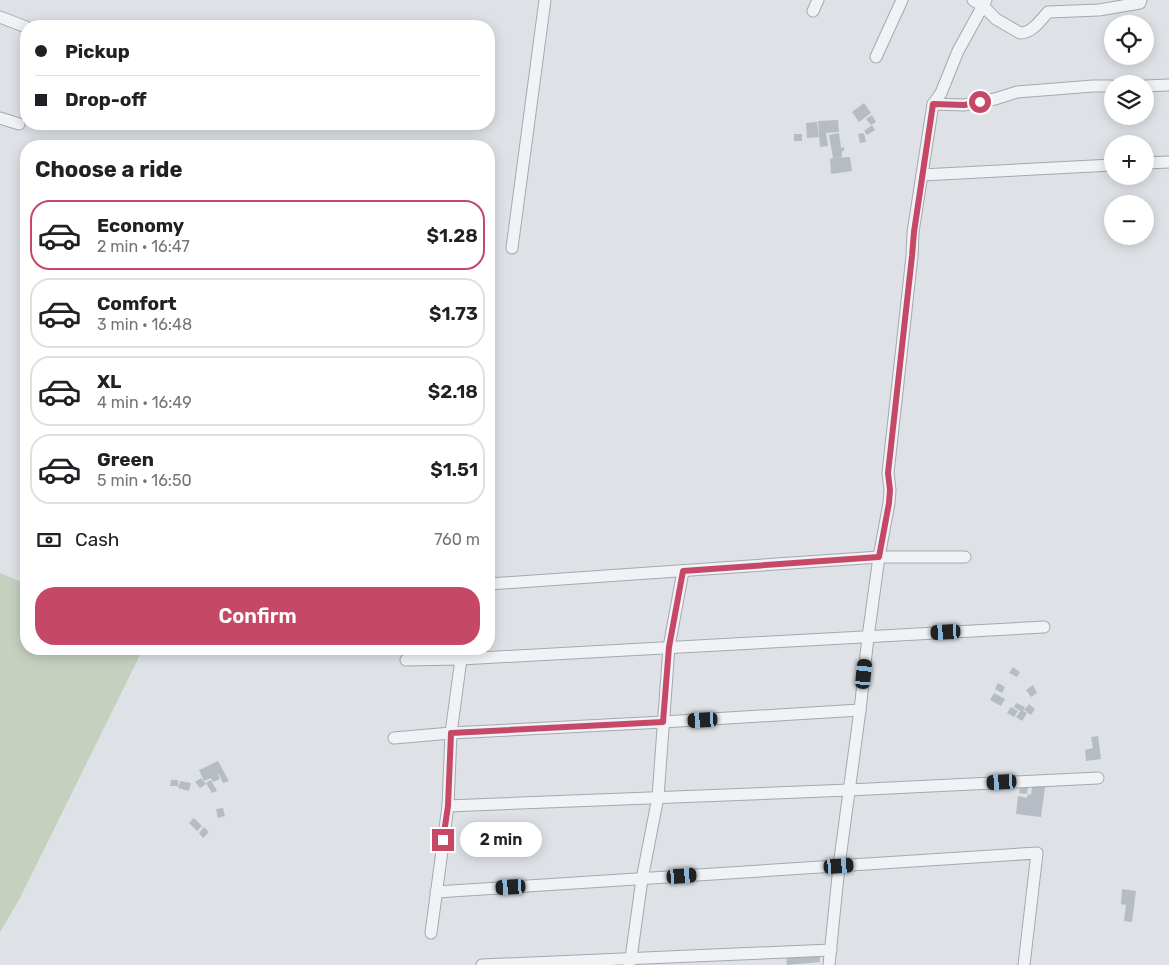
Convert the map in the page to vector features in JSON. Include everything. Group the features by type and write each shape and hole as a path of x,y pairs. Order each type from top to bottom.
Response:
{"street":[{"path":"512,248 545,0"},
{"path":"876,57 902,0"},
{"path":"973,0 985,3 996,19 1020,33 1024,33 1037,25 1048,12 1099,10 1140,3 1141,0"},
{"path":"829,965 839,866 868,637 879,557 889,503 888,473 914,232 933,104 941,93 958,51 985,3"},
{"path":"0,17 20,25"},
{"path":"1154,86 1169,85"},
{"path":"933,104 964,105 995,99 1017,92 1104,86"},
{"path":"0,118 19,124"},
{"path":"1154,163 1169,162"},
{"path":"922,175 1104,165"},
{"path":"495,584 879,557 964,557"},
{"path":"630,962 642,879 658,798 669,647 683,571"},
{"path":"495,653 669,647 1044,627"},
{"path":"406,660 453,655"},
{"path":"431,933 448,806 451,733 462,655"},
{"path":"394,738 451,733 860,710"},
{"path":"448,806 1098,778"},
{"path":"436,892 1038,853 1024,965"},
{"path":"482,965 630,962 831,950"}],"green space":[{"path":"0,573 20,581 20,655 140,655 19,900 0,932"}],"building":[{"path":"864,103 871,113 859,122 852,112"},
{"path":"872,115 876,122 871,125 866,119"},
{"path":"838,120 839,132 826,133 828,146 820,147 818,121"},
{"path":"817,122 819,137 807,138 806,123"},
{"path":"872,125 875,130 867,135 864,131"},
{"path":"839,133 841,148 844,147 844,151 842,151 842,157 834,158 850,157 852,171 831,174 830,159 833,158 829,135"},
{"path":"864,133 866,142 860,143 858,134"},
{"path":"794,134 802,134 802,141 794,141"},
{"path":"1013,667 1020,672 1017,677 1009,673"},
{"path":"998,683 1005,687 1002,693 995,689"},
{"path":"1033,685 1037,693 1031,697 1026,690"},
{"path":"994,693 1005,699 1001,706 990,700"},
{"path":"1016,703 1025,707 1023,711 1027,713 1022,721 1016,717 1022,709 1020,711 1014,707"},
{"path":"1029,704 1035,709 1031,715 1024,710"},
{"path":"1011,707 1018,711 1014,717 1007,713"},
{"path":"1098,736 1101,759 1086,761 1085,750 1093,748 1091,737"},
{"path":"218,761 229,781 223,783 218,774 220,779 213,782 211,778 204,781 199,770"},
{"path":"201,778 206,784 200,788 195,782"},
{"path":"171,780 178,780 178,786 170,786"},
{"path":"211,780 217,791 212,793 206,783"},
{"path":"180,781 191,783 189,791 178,788"},
{"path":"1020,787 1028,787 1027,794 1019,793"},
{"path":"1032,787 1045,787 1041,817 1016,814 1018,796 1027,798 1028,794 1031,795"},
{"path":"223,808 225,816 218,818 216,809"},
{"path":"194,818 202,826 197,831 189,823"},
{"path":"204,827 209,832 203,838 199,833"},
{"path":"1122,889 1136,891 1132,922 1124,921 1126,905 1121,904"},
{"path":"819,952 820,962 787,965 786,955"}],"route":[{"path":"443,840 448,806 451,733 663,722 669,647 683,571 879,557 889,503 888,473 914,232 933,104 964,105 980,102"}]}
